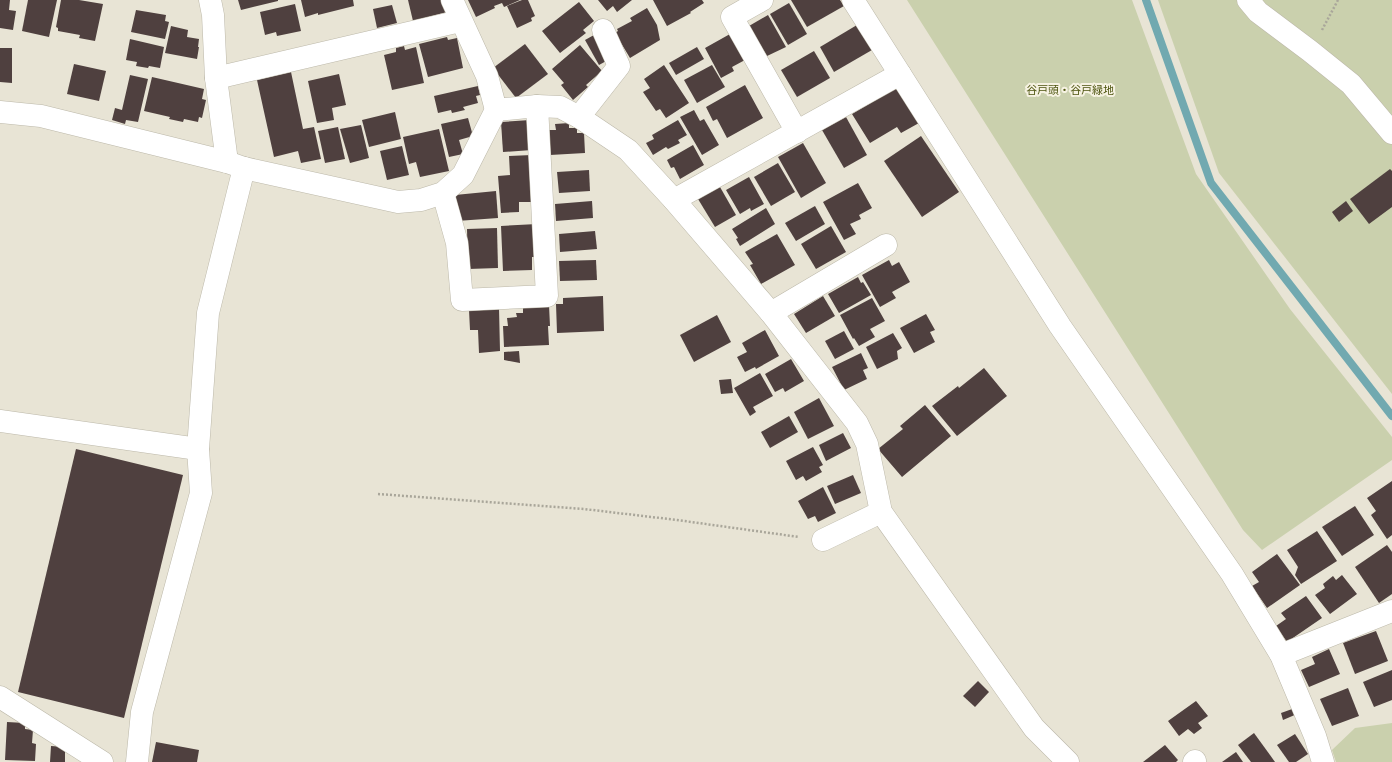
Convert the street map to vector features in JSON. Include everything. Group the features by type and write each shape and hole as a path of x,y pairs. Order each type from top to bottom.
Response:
{"street":[{"path":"137,762 142,712 201,493 198,450 208,313 235,165 216,78 213,15 210,0"},
{"path":"0,112 41,116 235,165 398,202 421,200 444,193 463,175 496,110 487,76 460,21 452,0"},
{"path":"762,0 732,17 796,132"},
{"path":"853,0 1060,326 1232,574 1281,655 1315,736 1323,762"},
{"path":"1248,0 1258,12 1351,84 1392,133"},
{"path":"216,78 460,21"},
{"path":"579,117 619,66 603,30"},
{"path":"674,200 900,74"},
{"path":"496,110 537,106 560,107 579,117 628,150 674,200 771,313 857,423 867,444 881,512 1034,728 1068,762"},
{"path":"444,193 457,243 462,300 547,296 537,106"},
{"path":"771,313 886,245"},
{"path":"0,421 198,450"},
{"path":"823,540 881,512"},
{"path":"1281,655 1392,611"},
{"path":"0,697 102,762"}],"path":[{"path":"1310,51 1338,0"},
{"path":"378,494 584,509 823,540"}],"green space":[{"name":"谷戸頭・谷戸緑地","path":"907,0 1132,0 1196,174 1290,309 1392,437 1392,460 1262,550 1243,530"},
{"path":"1158,0 1392,0 1392,394 1219,173"},
{"path":"1392,723 1392,762 1336,762 1332,750 1355,728"}],"building":[{"path":"0,0 10,0 9,10 16,11 13,30 0,28"},
{"path":"28,0 57,0 49,37 22,31"},
{"path":"61,0 79,0 103,4 95,41 79,38 80,35 58,31 58,28 56,27"},
{"path":"238,0 278,0 278,1 241,10"},
{"path":"301,0 353,0 354,6 305,17"},
{"path":"408,0 444,0 447,12 413,21"},
{"path":"468,0 520,0 504,7 502,3 494,6 495,8 476,17"},
{"path":"522,0 528,0 535,16 531,18 532,21 517,28 507,6"},
{"path":"598,0 632,0 617,12 613,6 607,11"},
{"path":"653,0 702,0 704,3 690,12 691,13 667,26"},
{"path":"791,0 840,0 844,6 807,27"},
{"path":"579,2 594,21 583,30 586,33 560,53 542,31"},
{"path":"789,3 807,34 788,45 770,14"},
{"path":"295,4 301,31 277,36 276,32 265,35 260,12"},
{"path":"392,5 397,23 377,28 373,9"},
{"path":"647,8 657,25 660,40 630,58 615,33 618,31 617,29 632,21 630,18"},
{"path":"136,10 166,15 165,21 169,22 165,39 131,32"},
{"path":"768,15 786,47 767,56 749,26"},
{"path":"857,25 872,50 834,72 820,47"},
{"path":"171,26 188,30 187,37 199,39 197,59 165,53"},
{"path":"730,34 745,60 732,67 734,71 721,78 705,48"},
{"path":"594,35 608,60 599,65 585,40"},
{"path":"447,37 448,40 457,38 463,68 428,77 419,44"},
{"path":"130,39 164,47 160,68 136,66 137,62 126,60"},
{"path":"525,44 548,74 516,98 493,68"},
{"path":"580,45 602,71 586,85 588,87 573,100 561,85 564,83 552,69"},
{"path":"404,46 405,50 416,47 424,83 392,90 384,55 396,52 396,48"},
{"path":"697,47 704,59 676,75 669,63"},
{"path":"0,48 12,48 12,83 0,82"},
{"path":"814,51 830,78 797,97 781,70"},
{"path":"74,64 106,71 99,101 67,94"},
{"path":"664,65 689,103 666,118 660,109 656,111 643,92 650,88 644,79"},
{"path":"712,65 725,87 697,103 684,80"},
{"path":"291,72 303,129 314,127 321,159 301,163 298,151 274,157 257,80"},
{"path":"339,74 346,105 332,108 334,120 317,123 308,81"},
{"path":"130,75 148,79 138,122 126,120 125,124 112,120 115,108 122,110"},
{"path":"152,77 204,89 202,99 206,100 202,118 199,117 198,122 184,119 183,122 169,119 170,117 144,111"},
{"path":"745,85 763,118 727,138 717,119 713,121 706,107"},
{"path":"478,86 480,95 476,96 478,103 463,107 465,110 452,113 451,110 438,113 434,96"},
{"path":"898,87 919,123 901,133 897,127 870,143 852,114"},
{"path":"694,110 700,121 704,119 719,145 702,155 680,117"},
{"path":"395,112 401,139 369,147 362,120"},
{"path":"846,117 867,155 844,168 822,130"},
{"path":"468,118 473,136 459,140 463,154 449,157 441,124"},
{"path":"530,120 532,150 503,152 501,122"},
{"path":"678,120 687,135 678,140 680,143 668,149 666,147 653,155 646,143 654,139 652,135"},
{"path":"569,123 569,128 577,128 577,133 584,133 585,153 550,155 549,130 556,130 555,124"},
{"path":"361,125 369,158 350,163 340,129"},
{"path":"338,127 345,159 325,163 318,131"},
{"path":"439,129 449,171 420,177 416,162 409,164 403,137"},
{"path":"921,136 959,192 922,217 884,161"},
{"path":"803,143 826,183 801,198 778,157"},
{"path":"693,145 704,165 680,179 674,167 671,168 667,160"},
{"path":"402,146 409,175 387,180 380,151"},
{"path":"532,155 533,202 519,202 519,212 501,213 498,176 510,175 509,156"},
{"path":"778,163 795,192 771,206 754,177"},
{"path":"1390,169 1392,171 1392,207 1369,224 1350,199"},
{"path":"589,170 590,191 559,193 557,172"},
{"path":"749,177 764,204 751,211 750,208 740,214 726,190"},
{"path":"858,183 872,208 859,215 861,219 850,224 856,234 844,240 823,202"},
{"path":"720,187 736,215 715,227 698,199"},
{"path":"496,191 498,218 457,221 455,195"},
{"path":"592,201 593,218 556,221 555,204"},
{"path":"1346,201 1353,211 1339,222 1332,212"},
{"path":"815,206 825,224 796,241 785,223"},
{"path":"766,208 775,224 740,246 736,239 738,238 732,229"},
{"path":"537,224 535,257 532,257 532,270 503,271 501,226"},
{"path":"831,226 846,252 816,269 801,244"},
{"path":"497,228 498,268 468,269 467,229"},
{"path":"595,231 597,249 560,252 559,234"},
{"path":"777,234 795,265 761,284 750,265 753,264 745,252"},
{"path":"596,260 597,280 560,281 559,261"},
{"path":"889,260 892,266 899,262 910,282 892,292 896,298 880,307 862,275"},
{"path":"858,277 871,295 839,313 828,294"},
{"path":"603,296 604,331 557,333 556,304 563,304 563,298"},
{"path":"823,296 835,316 806,333 794,314"},
{"path":"872,298 885,321 870,329 875,337 859,346 854,338 853,339 840,315"},
{"path":"549,305 549,345 504,347 503,326 508,326 507,318 517,317 516,313 523,313 523,307"},
{"path":"499,308 500,351 479,353 478,330 470,330 469,310"},
{"path":"926,314 935,330 930,332 935,342 914,353 900,328"},
{"path":"717,315 731,342 694,362 680,335"},
{"path":"765,330 779,356 756,369 755,367 745,372 737,357 747,352 742,343"},
{"path":"844,331 854,349 835,359 825,341"},
{"path":"893,333 902,348 897,351 898,359 877,369 866,347"},
{"path":"519,351 520,363 504,360 504,352"},
{"path":"861,353 868,368 863,370 867,379 844,390 832,367"},
{"path":"791,359 804,381 785,392 783,388 775,392 765,374"},
{"path":"984,368 1007,396 957,436 932,406 958,386 959,388"},
{"path":"760,373 773,396 753,407 756,412 750,416 734,388"},
{"path":"731,379 733,393 721,394 719,380"},
{"path":"819,398 834,426 808,439 794,412"},
{"path":"925,405 951,436 902,477 878,449 903,429 900,426"},
{"path":"789,416 798,432 770,448 761,432"},
{"path":"843,433 851,448 826,461 819,445"},
{"path":"813,447 823,465 819,467 822,472 806,481 803,476 796,480 786,461"},
{"path":"76,449 183,475 124,718 18,692"},
{"path":"853,475 861,493 835,504 827,486"},
{"path":"1392,481 1392,535 1387,539 1371,515 1376,511 1367,498"},
{"path":"823,487 836,513 818,522 815,516 808,519 798,501"},
{"path":"1355,506 1374,535 1342,556 1322,527"},
{"path":"1317,531 1337,561 1301,584 1295,575 1298,567 1287,550"},
{"path":"1387,545 1392,552 1392,594 1379,603 1355,567"},
{"path":"1277,554 1300,585 1267,608 1252,586 1259,582 1252,572"},
{"path":"1342,575 1357,594 1330,614 1315,595 1325,588 1323,584 1333,576 1336,580"},
{"path":"1306,596 1322,618 1287,642 1276,626 1286,619 1281,613"},
{"path":"1376,631 1388,661 1355,674 1343,643"},
{"path":"1329,649 1340,674 1309,687 1301,670 1315,664 1312,657"},
{"path":"1392,670 1392,700 1374,707 1363,682"},
{"path":"978,681 989,692 975,707 963,696"},
{"path":"1348,688 1359,716 1332,726 1320,699"},
{"path":"1196,701 1208,716 1198,723 1202,728 1194,734 1188,729 1179,736 1168,721"},
{"path":"1295,708 1297,714 1283,720 1281,713"},
{"path":"7,722 25,723 25,729 33,730 32,743 36,744 35,761 5,760"},
{"path":"1254,733 1275,762 1251,762 1238,745"},
{"path":"1295,734 1308,754 1296,762 1289,762 1277,745"},
{"path":"156,742 199,750 197,762 152,762"},
{"path":"1165,745 1178,760 1176,762 1143,762"},
{"path":"51,746 65,747 65,762 50,762"},
{"path":"1236,752 1243,762 1222,762"}],"waterway":[{"path":"1146,0 1211,183 1392,416"}]}
